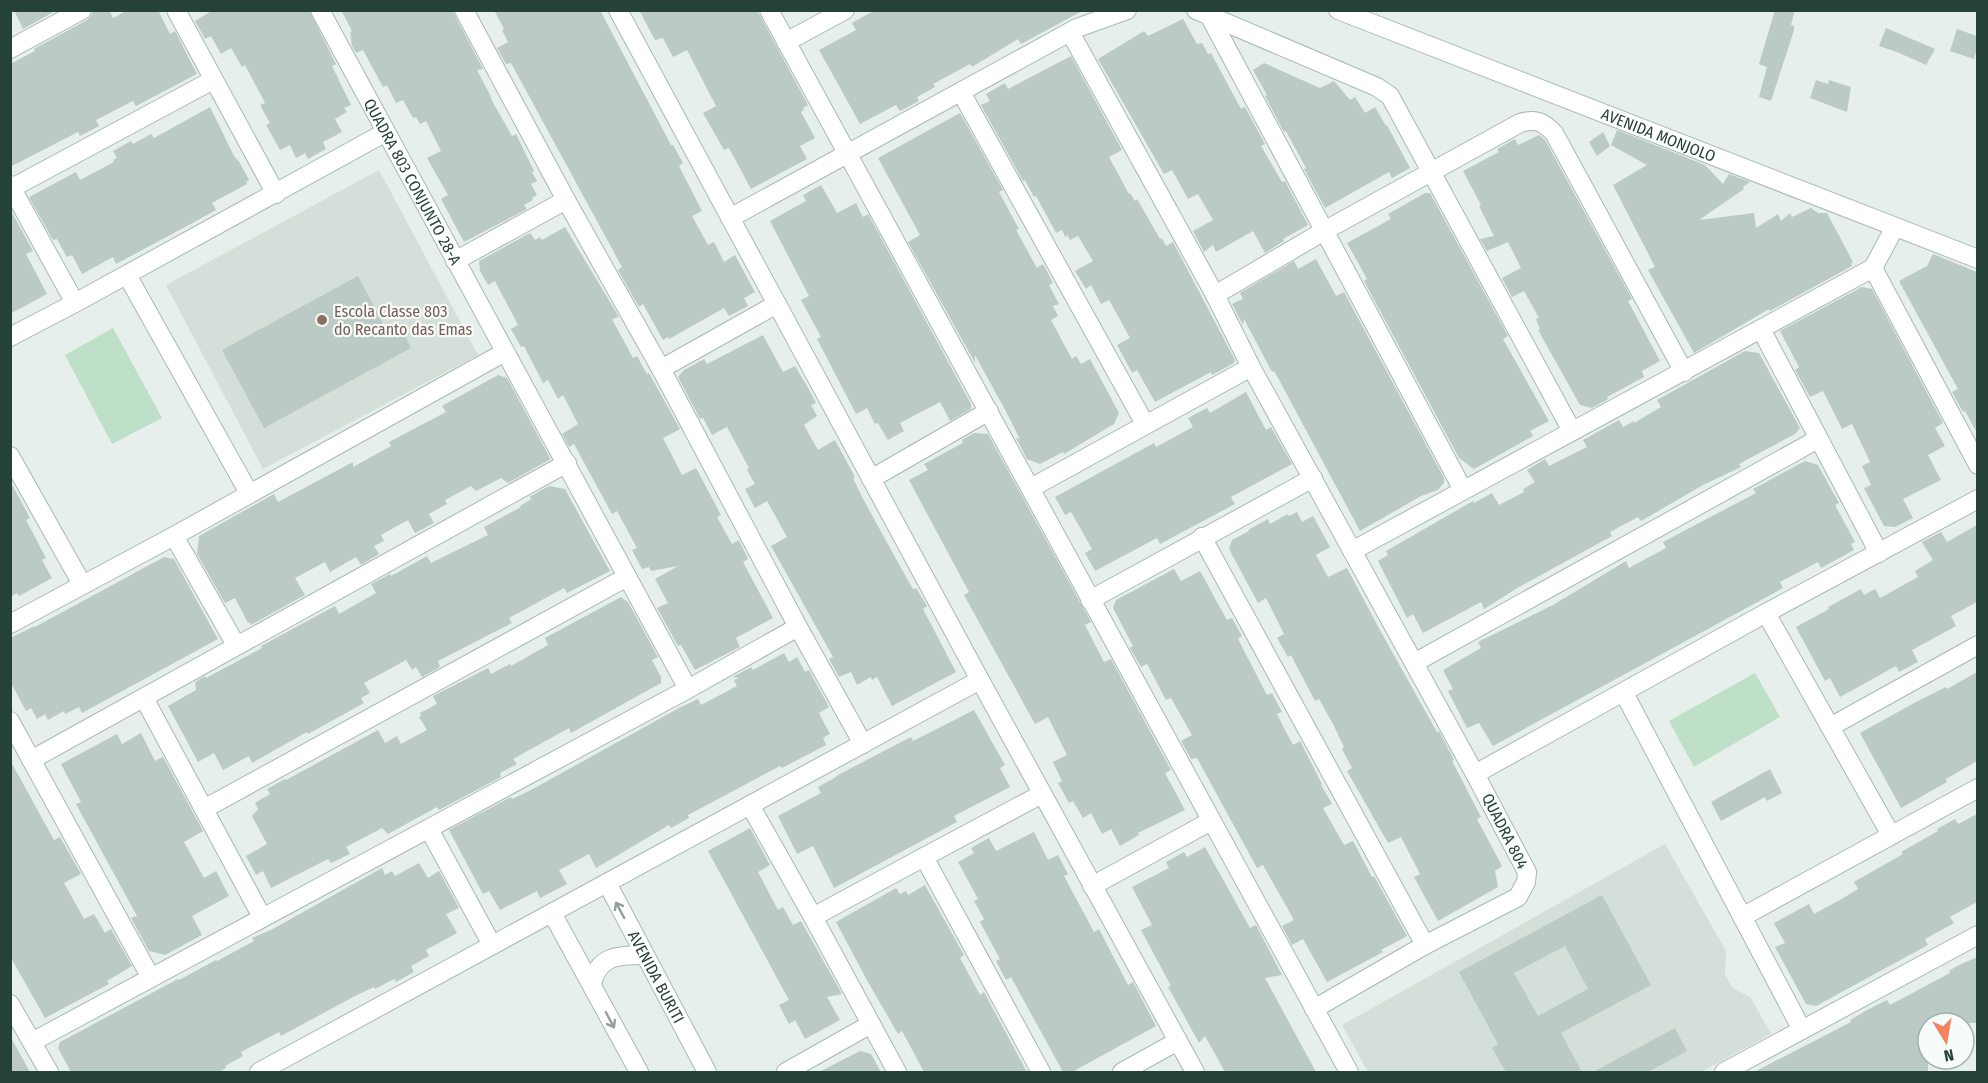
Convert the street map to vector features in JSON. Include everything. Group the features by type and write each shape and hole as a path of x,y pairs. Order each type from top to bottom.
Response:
{"street":[{"path":"10,50 82,10"},
{"path":"176,10 276,194"},
{"name":"QUADRA 803 CONJUNTO 28-A","path":"320,10 688,689"},
{"path":"464,10 863,744"},
{"path":"618,10 1195,1072"},
{"path":"769,10 1348,1072"},
{"path":"786,42 845,10"},
{"path":"730,218 961,92 1077,24 1127,10"},
{"name":"AVENIDA MONJOLO","path":"1338,10 1977,258"},
{"path":"1203,14 1377,87 1390,96 1572,431"},
{"path":"1203,14 1324,231 1463,490"},
{"path":"1077,24 1251,367 1475,774"},
{"path":"75,303 11,187 213,80"},
{"path":"961,92 1145,424"},
{"path":"1215,295 1431,171 1520,123 1530,120 1544,123 1554,133 1684,372"},
{"path":"10,337 128,275 386,132"},
{"path":"455,261 566,200"},
{"path":"1352,551 1873,268 1895,227"},
{"path":"1873,268 1977,465"},
{"path":"128,275 249,493"},
{"path":"661,369 777,304"},
{"path":"1761,329 1879,553"},
{"path":"10,624 174,536 505,352"},
{"path":"1031,488 1251,367"},
{"path":"871,479 988,411"},
{"path":"1414,663 1818,440"},
{"path":"10,456 15,476 82,584"},
{"path":"32,760 567,463"},
{"path":"1090,600 1313,478"},
{"name":"QUADRA 804","path":"1314,1009 1425,945 1518,897 1526,882 1527,872 1475,774 1977,499"},
{"path":"174,536 236,645"},
{"path":"1202,537 1425,945"},
{"path":"204,809 627,577"},
{"path":"1766,613 1891,835"},
{"path":"32,1042 688,689 798,627"},
{"path":"1830,727 1977,645"},
{"path":"259,1072 980,680"},
{"path":"1624,693 1802,1030"},
{"path":"144,698 262,917"},
{"path":"10,721 151,978"},
{"path":"1742,917 1977,788"},
{"path":"813,917 1042,794"},
{"path":"750,805 897,1072"},
{"path":"1092,886 1211,821"},
{"path":"429,829 492,945"},
{"path":"924,857 1041,1072"},
{"name":"AVENIDA BURITI","path":"607,883 707,1072"},
{"path":"552,913 639,1072"},
{"path":"1724,1072 1977,935"},
{"path":"592,985 598,967 606,961 617,956 644,955"},
{"path":"10,1004 49,1072"},
{"path":"786,1072 871,1024"},
{"path":"1122,1072 1178,1041"}],"shaded area":[{"name":"Escola Classe 803 do Recanto das Emas","path":"379,170 478,355 263,469 166,285"},
{"path":"1665,844 1726,951 1725,974 1732,987 1751,998 1771,1034 1701,1072 1368,1072 1342,1025"}],"green space":[{"path":"113,328 162,418 112,444 65,355"},
{"path":"1755,673 1780,717 1694,767 1669,721"}],"building":[{"path":"14,10 57,10 23,29"},
{"path":"93,10 109,10 113,18 128,10 158,10 170,34 175,31 197,74 136,106 133,101 96,120 99,126 80,136 78,132 10,167 10,64 87,20"},
{"path":"213,10 309,10 336,64 332,66 351,105 344,108 347,112 335,119 342,132 323,142 326,149 308,159 305,153 296,158 290,145 280,150 266,125 270,123 260,105 265,103 245,65 242,67 231,48 221,54 211,36 205,39 195,21"},
{"path":"341,10 452,10 483,69 477,70 491,99 512,136 516,134 534,171 532,172 537,181 531,184 537,195 524,205 527,209 464,242 441,199 448,195 427,158 441,151 426,121 420,124 416,117 413,118 403,100 396,103 387,85 383,87 363,50 356,53 352,46 350,32 352,31"},
{"path":"494,10 600,10 671,145 683,163 679,166 702,211 692,216 708,245 714,242 724,262 735,255 755,292 744,298 748,306 729,316 724,308 669,339 668,337 663,340 643,304 639,307 618,270 622,267 511,63 506,64 497,48 508,42"},
{"path":"639,10 757,10 808,105 801,112 815,138 800,146 807,159 751,189 729,148 724,150 703,113 716,106 687,50 673,57 663,38 655,40"},
{"path":"875,10 1084,10 1021,44 1018,39 972,67 970,64 933,84 935,87 917,97 919,101 900,111 896,105 860,124 819,50 856,30 852,23"},
{"path":"1775,10 1795,10 1791,25 1794,26 1794,30 1771,101 1759,97 1767,67 1759,64"},
{"path":"1183,19 1197,44 1202,43 1208,54 1211,53 1241,109 1245,107 1265,144 1261,146 1282,182 1285,181 1308,225 1283,239 1284,241 1265,253 1253,231 1216,252 1213,245 1204,252 1193,231 1213,220 1198,194 1188,199 1172,170 1164,174 1098,59 1144,31 1148,36"},
{"path":"1886,28 1935,49 1926,65 1879,46"},
{"path":"1957,29 1977,36 1974,59 1950,51"},
{"path":"1071,56 1122,150 1109,157 1129,194 1135,201 1137,199 1160,239 1162,238 1166,246 1173,242 1235,360 1234,363 1212,375 1211,372 1155,402 1137,370 1132,373 1117,345 1130,338 1109,300 1101,304 1091,285 1086,289 1075,271 1093,261 1078,236 1070,240 1067,235 1065,237 1062,230 1056,233 1036,196 1034,197 1025,180 1023,181 981,105 990,101 986,94 1005,83 1008,89"},
{"path":"1264,63 1320,88 1334,81 1350,100 1355,97 1365,113 1375,107 1410,168 1392,178 1389,172 1325,208 1253,70"},
{"path":"1816,80 1828,84 1829,80 1851,87 1847,112 1810,98"},
{"path":"210,107 234,156 249,180 247,184 212,203 216,210 198,220 116,264 113,257 82,274 72,255 67,257 57,239 53,240 29,197 76,172 80,180 114,162 113,160 117,158 113,151 151,134 154,138"},
{"path":"960,113 1003,190 999,192 1019,229 1016,230 1037,268 1043,264 1053,283 1049,285 1059,304 1053,306 1058,316 1051,320 1072,359 1076,356 1081,364 1090,359 1119,413 1114,424 1064,454 1063,452 1040,464 1027,459 1016,438 1020,439 1003,406 975,355 975,363 908,242 920,235 878,158"},
{"path":"1617,130 1705,165 1723,184 1729,174 1750,182 1743,187 1744,189 1699,220 1754,213 1756,228 1778,214 1781,221 1790,213 1792,217 1811,208 1818,213 1827,213 1853,262 1852,266 1770,311 1769,309 1694,353 1648,270 1655,267 1613,185 1647,165 1611,145"},
{"path":"1603,132 1610,146 1597,156 1589,142"},
{"path":"1539,135 1545,140 1632,299 1628,301 1660,361 1642,371 1644,377 1592,408 1580,405 1538,330 1540,329 1536,319 1539,318 1524,291 1512,297 1502,278 1521,268 1508,242 1487,251 1480,239 1494,236 1463,171 1499,152 1497,149 1515,139 1518,145"},
{"path":"821,185 837,213 856,203 863,217 868,214 971,404 971,409 950,421 940,402 900,423 904,431 888,440 878,423 875,424 867,408 856,414 817,339 821,337 801,300 809,296 770,221 806,201 803,195"},
{"path":"1425,193 1430,193 1508,336 1503,339 1549,421 1530,431 1533,436 1474,469 1459,458 1364,281 1367,279 1347,243 1391,219 1388,214"},
{"path":"10,209 33,251 26,254 47,294 10,314"},
{"path":"565,227 619,317 612,319 633,358 637,356 647,374 649,373 680,429 663,438 682,475 696,468 721,515 717,517 732,544 739,540 748,559 743,562 773,618 736,638 740,647 695,670 681,645 678,646 657,608 668,603 655,579 678,566 651,571 649,567 642,569 632,550 637,548 617,511 612,514 574,444 569,447 562,434 578,424 563,395 558,399 548,380 543,383 524,346 521,347 511,329 518,325 495,281 488,285 480,271 479,261 530,233 535,240 540,237 542,240"},
{"path":"1933,254 1977,272 1977,433 1952,392 1958,389 1899,281 1927,266"},
{"path":"1316,259 1336,296 1344,292 1444,478 1444,483 1438,490 1421,496 1360,531 1277,376 1274,371 1272,372 1244,319 1243,325 1232,304 1243,299 1240,293 1294,261 1298,269"},
{"path":"358,276 389,335 401,329 411,348 264,428 222,350"},
{"path":"1862,287 1872,289 1943,423 1935,428 1945,446 1928,455 1941,480 1903,499 1913,518 1895,527 1884,526 1864,488 1871,485 1862,466 1870,462 1852,424 1842,429 1823,391 1810,397 1795,370 1799,367 1780,331"},
{"path":"763,335 783,372 795,366 806,384 816,403 811,405 817,416 804,425 818,450 835,440 855,477 853,478 862,497 906,577 927,606 923,609 956,672 892,706 877,677 872,680 871,677 857,685 851,672 839,677 829,659 833,657 771,546 787,537 767,501 755,508 745,489 755,484 727,427 712,435 703,418 700,419 678,377 684,370 704,359 707,364"},
{"path":"1745,351 1759,353 1800,428 1795,434 1739,464 1741,467 1703,485 1641,521 1638,517 1610,532 1612,536 1484,609 1481,602 1423,633 1413,614 1407,618 1378,561 1388,555 1386,551 1473,501 1474,503 1492,493 1499,505 1524,492 1523,489 1535,482 1527,470 1545,459 1549,466 1587,447 1583,440 1619,420 1623,427 1634,421 1634,423 1661,407 1657,400"},
{"path":"498,375 507,378 550,458 549,460 508,483 501,478 476,491 471,486 445,500 447,504 429,514 434,523 415,533 408,520 381,535 384,541 374,546 379,554 361,565 356,557 330,572 325,562 295,578 305,595 251,625 235,598 225,603 197,554 199,536 274,494 278,502 353,462 353,467 391,446 389,442 446,412 442,406"},
{"path":"1246,392 1266,430 1271,427 1292,464 1231,497 1235,504 1160,544 1157,538 1095,571 1085,553 1092,549 1071,512 1065,515 1055,497 1154,443 1156,447 1193,427 1188,418 1207,408 1210,413"},
{"path":"974,433 988,434 1091,622 1085,625 1104,662 1111,659 1171,770 1165,773 1185,810 1138,833 1139,835 1120,846 1111,829 1102,834 1091,813 1083,818 1073,801 1069,803 1058,783 1062,781 1053,762 1067,755 1048,717 1035,724 964,595 969,592 909,480 928,470 924,464 961,444 962,440"},
{"path":"1805,461 1818,465 1839,503 1835,505 1855,542 1851,544 1854,550 1821,568 1818,562 1780,582 1783,588 1493,746 1479,723 1467,728 1448,691 1453,689 1443,670 1481,648 1478,642 1553,605 1626,561 1629,568 1666,548 1663,542 1756,493 1753,489"},
{"path":"10,481 30,518 26,520 46,558 42,560 52,578 19,596 17,593 10,597"},
{"path":"549,486 565,489 610,571 567,593 564,588 509,618 512,623 438,661 440,667 422,677 416,667 412,670 406,660 364,683 370,693 361,698 364,703 252,763 249,756 223,770 214,753 198,762 168,706 196,690 195,682 262,648 261,646 335,606 339,614 376,593 371,584 390,574 391,576 427,556 431,563 488,535 484,527 521,507 532,499 529,497"},
{"path":"1297,512 1302,522 1313,516 1330,547 1316,555 1328,577 1347,568 1437,732 1439,731 1481,817 1477,819 1502,866 1495,871 1498,887 1438,921 1414,877 1420,874 1401,837 1388,843 1347,771 1352,768 1333,724 1319,699 1315,701 1291,655 1288,657 1277,638 1284,634 1266,598 1258,603 1229,549 1232,540 1268,519 1270,524 1288,514 1289,516"},
{"path":"1977,525 1977,602 1951,616 1956,626 1912,650 1918,662 1899,672 1896,666 1840,697 1830,678 1825,681 1796,627 1861,589 1864,595 1875,589 1880,598 1918,577 1915,571 1933,560 1922,542 1941,532 1947,542"},
{"path":"164,557 174,559 218,639 82,713 79,707 65,714 64,711 48,720 45,714 37,719 31,708 26,711 10,681 10,638 35,627"},
{"path":"1174,569 1181,581 1200,571 1227,620 1232,618 1242,636 1238,639 1267,695 1272,693 1282,712 1277,714 1286,732 1293,745 1300,741 1332,804 1323,808 1344,845 1353,841 1407,936 1381,950 1383,952 1327,982 1303,939 1292,945 1282,926 1294,920 1263,865 1257,868 1197,758 1191,759 1181,741 1192,735 1171,698 1166,700 1147,664 1141,667 1113,608 1116,600"},
{"path":"621,597 628,602 658,657 652,660 661,677 661,683 571,733 569,728 513,759 517,764 500,773 501,777 439,810 437,807 388,834 382,828 346,847 350,854 331,863 328,859 271,888 263,871 256,875 246,856 267,844 252,816 258,809 255,803 270,794 267,789 378,730 385,743 397,736 401,744 427,730 419,717 420,713 437,704 433,696 488,668 491,674 510,664 511,666 548,645 545,638"},
{"path":"784,653 789,662 797,657 805,672 809,670 829,707 819,713 830,734 823,738 826,745 782,768 780,766 688,815 689,818 671,828 669,825 596,868 589,854 559,870 567,884 540,898 537,891 500,910 489,891 483,894 449,830 511,797 512,799 531,790 679,708 698,699 701,705 737,686 734,680 739,678 733,677 751,667 753,670"},
{"path":"1977,672 1977,761 1946,779 1947,782 1901,808 1860,733"},
{"path":"974,710 1005,765 1000,768 1010,787 954,816 957,822 834,888 813,846 797,854 778,816 821,793 818,787 836,776 911,737 913,741"},
{"path":"141,733 155,761 163,757 203,831 184,842 204,878 216,871 229,896 192,916 202,935 165,955 149,951 131,918 137,916 76,804 81,802 61,764 117,734 122,744"},
{"path":"10,760 54,840 60,837 81,874 64,883 84,919 94,914 105,933 111,929 132,966 107,981 109,984 45,1018 10,956"},
{"path":"1770,769 1782,793 1767,801 1765,797 1721,821 1711,802"},
{"path":"1977,814 1977,902 1950,917 1954,923 1925,939 1928,945 1816,1006 1806,1004 1775,947 1785,943 1774,923 1809,904 1814,914 1858,889 1854,882 1903,854 1901,852 1938,831 1937,829 1955,819 1958,824"},
{"path":"750,828 770,865 758,872 778,910 783,907 793,925 801,921 842,994 827,997 840,1020 805,1039 795,1020 789,1024 779,1005 789,1000 708,851"},
{"path":"1034,832 1048,860 1058,855 1068,874 1064,876 1094,932 1099,929 1128,985 1133,982 1156,1026 1072,1072 1063,1072 1011,977 1006,980 996,961 1000,959 980,922 984,919 974,901 978,899 958,862 974,853 971,848 989,838 996,851"},
{"path":"1205,847 1250,928 1256,925 1282,975 1265,978 1316,1072 1225,1072 1205,1036 1199,1043 1168,987 1171,986 1141,930 1152,925 1132,887 1169,868 1166,862 1184,852 1187,857"},
{"path":"419,863 428,878 439,871 459,908 446,914 457,933 426,950 429,956 411,966 414,972 396,982 394,979 355,996 281,1036 279,1032 241,1052 243,1056 219,1072 71,1072 58,1048 60,1042 178,979 217,961 254,941 252,938 271,930 382,868 385,875 392,871 395,876"},
{"path":"925,885 964,955 960,958 980,995 984,992 1027,1072 924,1072 902,1031 898,1034 868,982 836,922 896,888 900,894 906,891 908,895"},
{"path":"1602,895 1651,985 1561,1033 1582,1072 1506,1072 1492,1048 1498,1044 1459,972","holes":["1565,946 1588,989 1538,1016 1514,973"]},
{"path":"1977,957 1977,1023 1976,1011 1916,1011 1916,1071 1928,1072 1754,1072 1851,1022 1850,1020 1887,1000 1890,1005 1950,973 1949,971"},
{"path":"1675,1028 1687,1051 1648,1072 1593,1072"},
{"path":"10,1036 30,1072 10,1072"},
{"path":"860,1051 871,1054 881,1072 819,1072"}],"place":[{"name":"Escola Classe 803 do Recanto das Emas","path":"322,320"}]}
